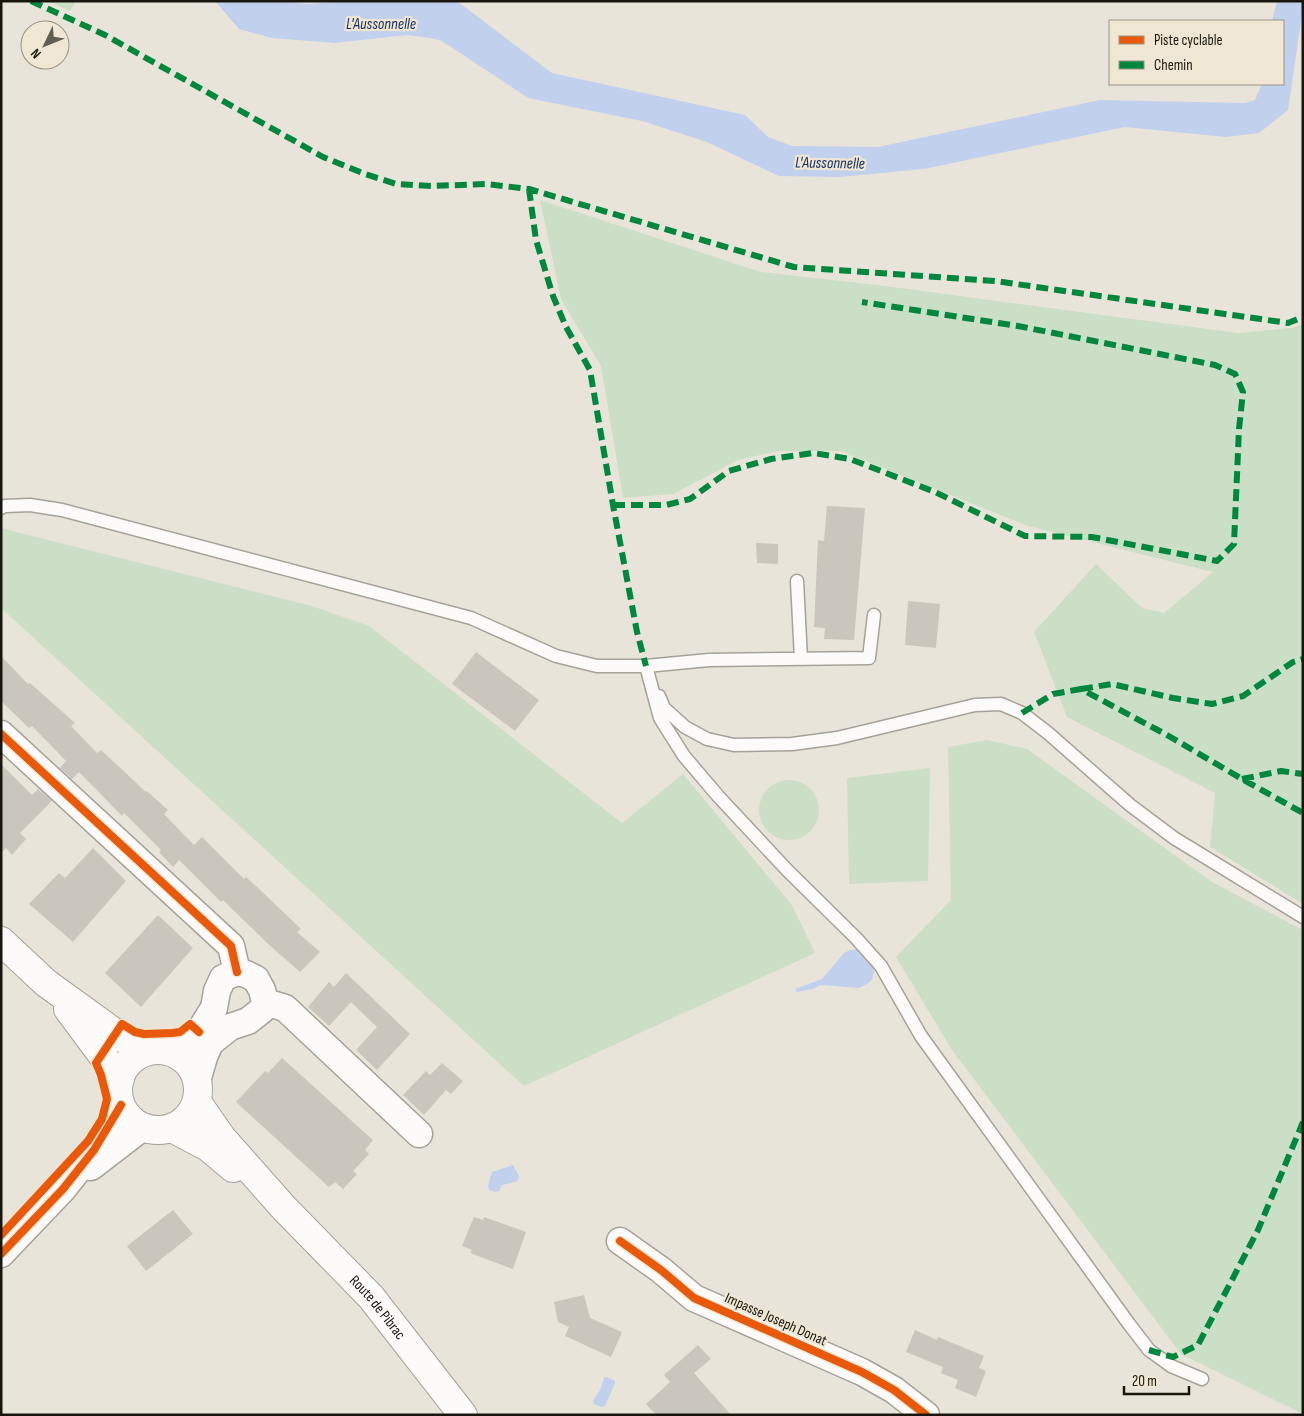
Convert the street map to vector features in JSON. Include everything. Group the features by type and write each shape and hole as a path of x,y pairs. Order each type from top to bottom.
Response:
{"main road":[{"name":"Route de Pibrac","path":"1,941 46,983 77,1020 120,1092 126,1114 134,1122 153,1130 172,1128 208,1147 284,1208"},
{"name":"Route de Pibrac","path":"46,983 115,1033 156,1052 178,1056 187,1062 193,1071 197,1091 222,1138 284,1208 371,1297 462,1415"},
{"path":"120,1092 125,1068 133,1058 156,1052"},
{"path":"172,1128 191,1113 197,1091"}],"street":[{"path":"1,734 231,946 237,972"},
{"path":"156,1052 186,1043 199,1032 214,1008 217,991 223,978 237,972 256,979 262,990 265,1002 262,1010 248,1021 230,1027 210,1044 204,1057 197,1091"},
{"path":"265,1002 285,1008 419,1134"},
{"path":"2,1254 63,1189 94,1150 120,1092"},
{"path":"63,1189 143,1127"},
{"name":"Impasse Joseph Donat","path":"620,1241 661,1270 694,1298 862,1372 894,1390 926,1415"}],"lane":[{"path":"1,508 5,506 30,505 62,510 471,618 556,656 597,666 646,666 709,660 869,658 874,615"},
{"path":"797,581 801,659"},
{"path":"646,666 664,708 685,727 707,739 734,745 792,744 837,738 975,705 1001,704 1022,713 1048,733 1130,805 1174,838 1303,917"},
{"path":"646,666 660,718 684,756 718,796 787,870 856,938 881,966 921,1036 1149,1350 1171,1366 1202,1379"}],"green space":[{"path":"48,1 76,1 70,11"},
{"path":"540,200 761,272 885,286 1238,333 1291,328 1303,324 1303,904 1210,847 1215,793 1067,717 1034,632 1096,564 1142,608 1164,613 1213,572 1028,526 841,451 779,451 738,460 673,494 623,498 601,366 561,299"},
{"path":"1,528 312,606 369,626 622,823 683,774 792,905 815,953 524,1086 1,608"},
{"path":"987,740 1027,749 1212,882 1303,930 1303,1414 1181,1354 952,1050 896,957 951,900 948,747"},
{"path":"930,768 928,881 849,884 847,778"},
{"path":"789,780 805,785 810,789 814,794 819,810 814,826 810,831 805,835 789,840 773,835 768,831 764,826 759,810 764,794 768,789 773,785"}],"water":[{"name":"L'Aussonnelle","path":"215,1 278,1 308,4 350,1 457,1 552,73 745,115 768,137 792,146 878,147 1100,100 1245,103 1255,100 1262,85 1284,85 1284,20 1272,20 1277,1 1303,1 1288,110 1259,133 1226,137 1125,127 924,169 839,177 779,176 707,142 642,121 528,98 442,41 430,38 407,35 335,43 272,38 239,29"},
{"path":"860,949 876,964 872,980 867,984 859,988 821,985 813,989 797,992 795,989 822,979 844,953"},
{"path":"513,1165 519,1176 518,1180 502,1185 499,1191 489,1190 488,1185 492,1172"},
{"path":"607,1377 615,1381 615,1383 605,1406 602,1407 594,1404 593,1401 600,1390 604,1378"}],"building":[{"path":"827,506 865,508 854,640 824,639 825,628 814,627 818,540 824,541"},
{"path":"756,543 778,544 778,564 757,563"},
{"path":"908,601 940,604 936,648 905,645"},
{"path":"476,652 539,700 515,731 452,684"},
{"path":"1,656 28,684 30,683 75,723 71,726 97,753 101,750 168,810 164,814 194,845 202,837 244,879 246,877 301,929 297,932 320,952 300,972 223,900 221,902 179,860 173,867 159,852 161,850 124,813 122,816 79,772 72,779 60,768 66,761 32,726 29,728 1,701"},
{"path":"1,764 32,795 38,789 52,801 20,833 26,839 12,855 6,848 1,853"},
{"path":"93,848 126,881 73,942 29,904 59,873 65,878"},
{"path":"158,915 193,948 141,1007 105,973"},
{"path":"346,973 410,1034 377,1070 356,1050 377,1027 351,1002 329,1026 308,1007 329,982 334,987"},
{"path":"282,1058 373,1140 365,1150 369,1154 353,1171 357,1174 343,1189 335,1182 329,1187 236,1102 265,1071 268,1073"},
{"path":"442,1063 463,1081 451,1094 446,1090 424,1115 403,1095 426,1071 430,1075"},
{"path":"173,1210 193,1234 146,1271 127,1246"},
{"path":"474,1217 483,1220 484,1217 526,1232 513,1269 470,1253 472,1250 462,1246"},
{"path":"584,1295 590,1318 622,1332 611,1357 565,1336 569,1327 558,1322 554,1302"},
{"path":"915,1330 937,1340 938,1337 984,1356 979,1368 986,1371 976,1397 955,1388 958,1380 941,1373 943,1367 906,1352"},
{"path":"698,1345 711,1359 694,1373 731,1415 656,1415 646,1404 670,1382 664,1375"}],"marked path":[{"path":"31,1 105,35 323,157 396,184 431,186 486,184 529,189 794,267 995,281 1288,323 1303,317"},
{"path":"529,189 536,240 553,296 566,327 590,370 637,632 646,666"},
{"path":"613,505 666,505 690,499 729,471 771,459 813,453 850,459 935,492 1025,536 1092,537 1217,561 1234,544 1239,429 1243,392 1235,374 1215,365 1018,326 862,302"},
{"path":"1081,689 1112,684 1173,698 1212,704 1243,696 1293,662 1303,659"},
{"path":"1022,713 1053,694 1081,689 1167,735 1303,813"},
{"path":"1242,779 1281,771 1303,774"},
{"path":"1149,1350 1173,1357 1198,1345 1258,1230 1303,1122"}],"cycle path":[{"path":"1,734 231,946 237,972"},
{"path":"1,1235 88,1141 102,1119 107,1099 96,1063 122,1024 135,1032 144,1034 180,1032 190,1024 199,1032"},
{"path":"1,1254 63,1189 94,1150 121,1105"},
{"path":"620,1241 661,1270 694,1298 862,1372 894,1390 926,1415"}]}
